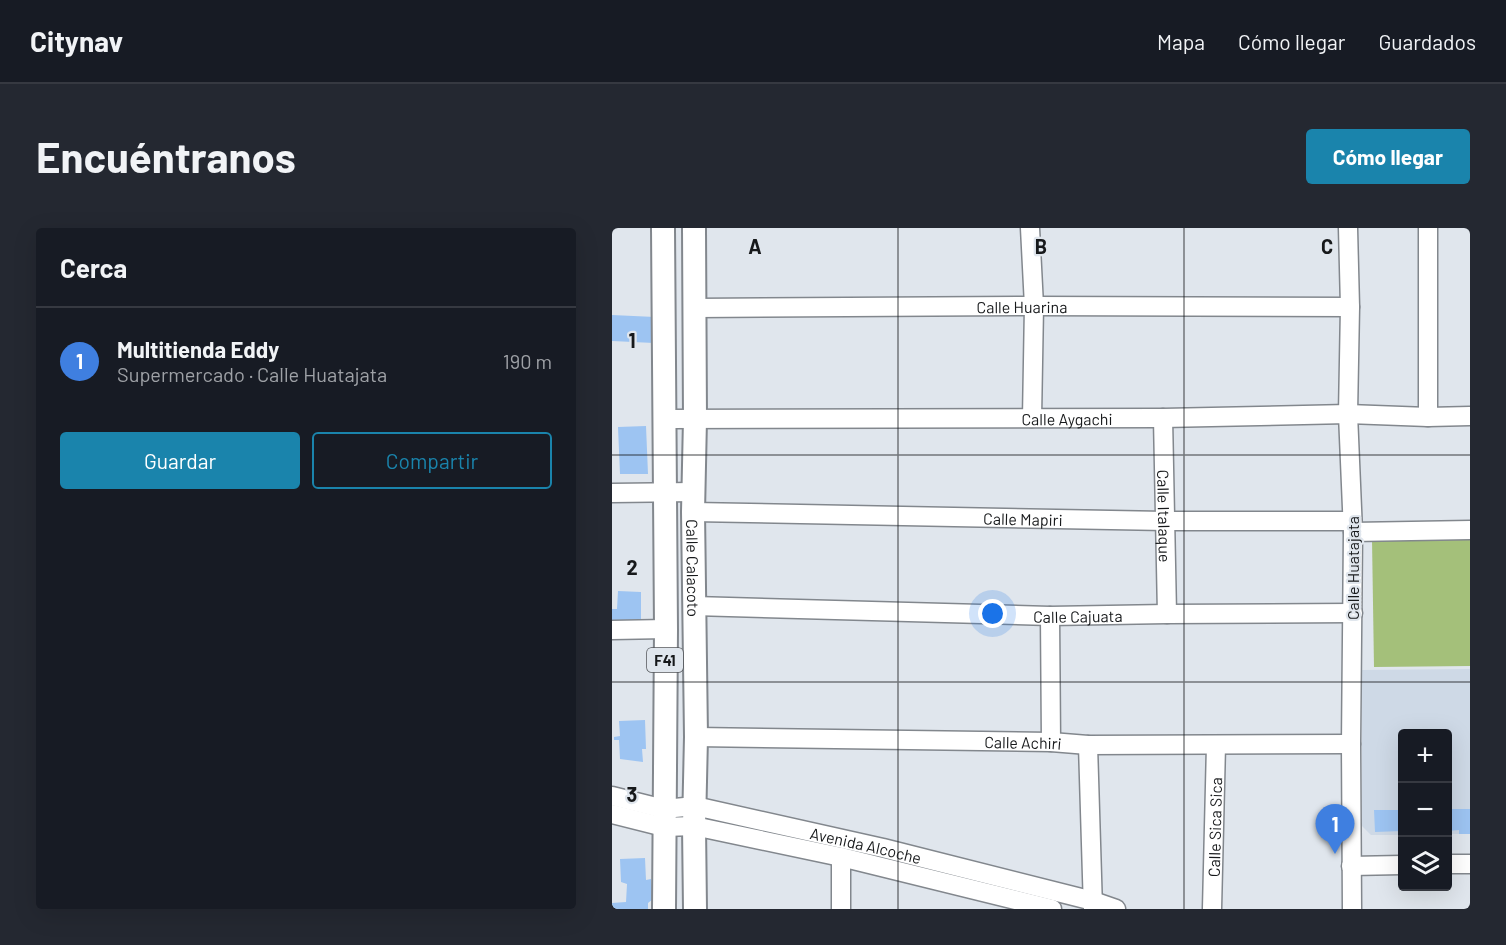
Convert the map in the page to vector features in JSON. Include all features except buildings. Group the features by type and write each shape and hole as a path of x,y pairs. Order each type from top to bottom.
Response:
{"main road":[{"name":"Calle Calacoto","path":"663,228 666,629 664,909"},
{"name":"Calle Calacoto","path":"694,228 695,909"}],"street":[{"path":"1030,228 1034,306 1032,418"},
{"name":"Calle Huatajata","path":"1348,228 1350,307 1348,414 1353,613 1352,909"},
{"path":"1428,228 1428,417"},
{"name":"Calle Huarina","path":"695,308 1350,307"},
{"name":"Calle Aygachi","path":"665,419 1162,418 1348,414 1470,416"},
{"name":"Calle Italaque","path":"1162,418 1167,614"},
{"name":"Calle Mapiri","path":"612,493 665,492 693,502 1165,521 1470,530"},
{"name":"Calle Cajuata","path":"694,606 1050,616 1353,613"},
{"path":"1050,616 1051,742"},
{"path":"612,630 666,629"},
{"name":"Calle Achiri","path":"696,737 1051,742 1088,745 1351,744"},
{"path":"1088,745 1093,905"},
{"name":"Calle Sica Sica","path":"1212,909 1216,745"},
{"name":"Avenida Alcoche","path":"612,796 664,818"},
{"name":"Avenida Alcoche","path":"612,814 664,818 694,816 883,848 1093,905 1116,909"},
{"name":"Avenida Alcoche","path":"694,816 841,857 1052,909"},
{"path":"841,857 841,909"},
{"path":"1452,864 1470,864"},
{"path":"1351,866 1398,865"}],"shaded area":[{"path":"1470,669 1470,834 1452,834 1452,729 1398,729 1398,835 1371,835 1362,826 1362,670"}],"green space":[{"path":"1470,539 1470,666 1374,667 1372,540"}],"place":[{"name":"Multitienda Eddy","path":"1335,854"}]}
